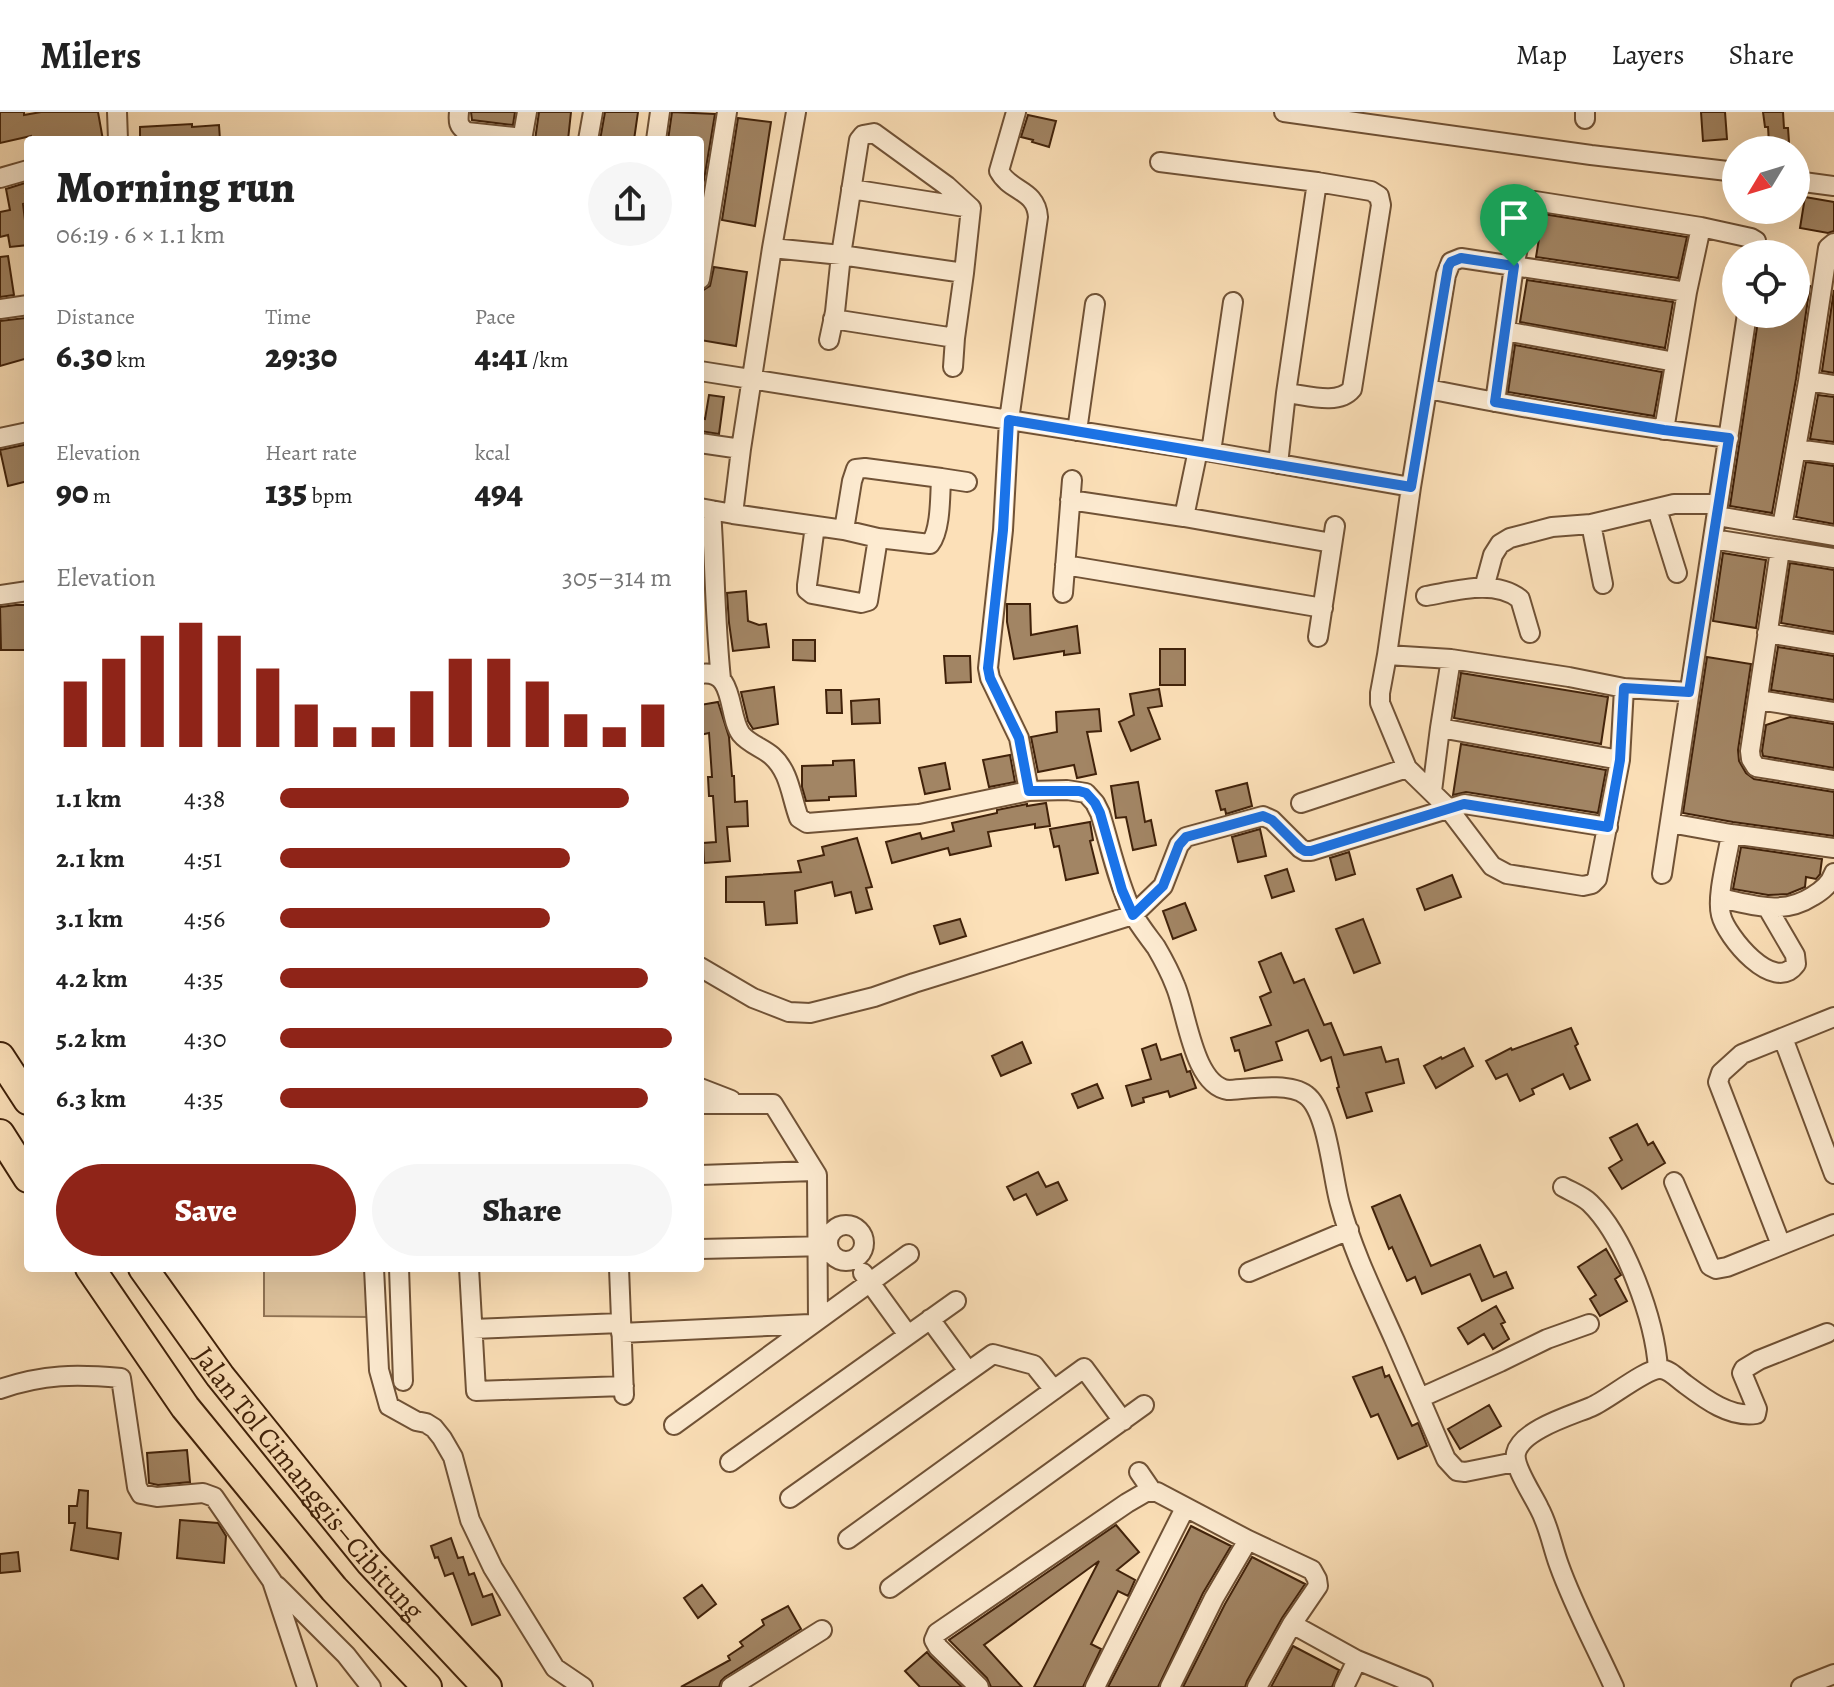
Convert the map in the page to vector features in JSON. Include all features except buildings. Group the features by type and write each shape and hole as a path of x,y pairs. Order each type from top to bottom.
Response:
{"highway":[{"path":"0,1057 24,1094"},
{"path":"0,1134 24,1172"},
{"name":"Jalan Tol Cimanggis–Cibitung","path":"93,1272 185,1407 334,1589 427,1687"},
{"name":"Jalan Tol Cimanggis–Cibitung","path":"146,1272 220,1376 370,1562 487,1687"}],"street":[{"path":"117,112 118,136"},
{"path":"459,112 458,123 467,132 499,136"},
{"path":"523,136 527,112"},
{"path":"589,136 593,112"},
{"path":"657,136 660,112"},
{"path":"704,229 727,112"},
{"path":"733,514 772,248 796,112"},
{"path":"1016,112 999,171 1005,180 1033,200 1038,212 1037,232 1009,420 1003,530 988,668 1019,738 1029,791"},
{"path":"1284,112 1722,170"},
{"path":"829,340 859,140 863,135 874,133 947,186 971,208"},
{"path":"1160,162 1317,182 1371,191 1379,196 1381,205 1352,389 1346,396 1336,399 1286,393"},
{"path":"0,178 24,171"},
{"path":"1278,464 1317,182"},
{"path":"1810,183 1834,186"},
{"path":"851,189 971,208"},
{"path":"1495,402 1514,266 1531,201 1701,227 1755,240"},
{"path":"953,367 971,208"},
{"path":"1664,430 1701,227"},
{"path":"1782,527 1808,381 1826,314 1828,248 1834,243"},
{"path":"772,248 964,273"},
{"path":"1624,688 1620,760 1608,827 1597,879 1583,886 1507,874 1492,866 1448,808 1407,768 1380,703 1411,487 1446,275 1451,262 1461,258 1687,292"},
{"path":"1184,517 1204,451 1233,302"},
{"path":"1077,431 1095,304"},
{"path":"0,309 24,306"},
{"path":"833,319 955,338"},
{"path":"1662,874 1745,328"},
{"path":"1505,331 1675,362"},
{"path":"704,372 1411,487"},
{"path":"1808,381 1834,385"},
{"path":"1428,389 1664,430 1729,438"},
{"path":"0,438 24,433"},
{"path":"704,444 741,449"},
{"path":"1796,449 1834,454"},
{"path":"844,530 856,469 967,482"},
{"path":"721,679 715,624 715,575 705,509 930,544 936,532 941,478"},
{"path":"1063,593 1072,480"},
{"path":"1070,500 1333,534 1318,637"},
{"path":"1484,588 1493,555 1500,544 1510,538 1552,527 1591,524 1674,504 1718,510 1782,527 1834,536"},
{"path":"1657,509 1677,573"},
{"path":"1591,524 1603,584"},
{"path":"815,526 807,585 807,590 812,594 861,603 868,601 878,538"},
{"path":"1713,539 1834,558"},
{"path":"1780,550 1750,751 1753,764 1834,780"},
{"path":"1065,565 1323,608"},
{"path":"1426,596 1475,587 1505,591 1520,599 1530,633"},
{"path":"0,595 24,592"},
{"path":"1767,633 1834,644"},
{"path":"1387,655 1451,659 1624,688 1689,692"},
{"path":"1432,791 1451,659"},
{"path":"704,674 713,674 726,686 741,735 779,764 788,781 799,818 807,823 919,814 1029,791 1086,793 1095,803 1103,822 1122,890 1133,915 1169,971 1202,1067 1214,1085 1228,1090 1297,1090 1304,1093 1318,1110 1340,1204 1358,1259 1446,1459 1457,1471 1465,1472 1515,1462"},
{"path":"1758,700 1834,712"},
{"path":"1440,728 1620,760"},
{"path":"1301,803 1407,768"},
{"path":"704,969 753,998 789,1012 810,1013 874,997 1133,915 1163,886 1179,845 1186,837 1263,816 1272,820 1305,851 1371,834 1464,804 1608,827"},
{"path":"1670,823 1834,848"},
{"path":"1731,834 1720,912 1726,927 1756,964 1770,971 1786,972 1796,964 1795,955 1767,907"},
{"path":"1720,898 1767,907 1798,905 1824,889 1834,873"},
{"path":"1781,1245 1718,1082 1721,1073 1742,1054 1834,1017"},
{"path":"1783,1038 1834,1174"},
{"path":"704,1090 740,1104"},
{"path":"704,1104 773,1104 817,1175 822,1246 815,1322"},
{"path":"704,1175 814,1171"},
{"path":"1674,1182 1710,1266 1716,1269 1834,1224"},
{"path":"1563,1187 1588,1200 1621,1247 1651,1324 1658,1369"},
{"path":"704,1249 822,1246 843,1262 854,1260 863,1253 865,1241 860,1230 850,1224 838,1226 822,1246"},
{"path":"1249,1272 1349,1230"},
{"path":"674,1425 909,1254"},
{"path":"854,1260 908,1335"},
{"path":"374,1272 379,1370 393,1408 426,1423 442,1438 453,1457 470,1520 493,1568 555,1668 583,1687"},
{"path":"399,1272 403,1381"},
{"path":"469,1272 476,1391 624,1391 619,1272"},
{"path":"730,1462 956,1301"},
{"path":"930,1319 968,1371"},
{"path":"473,1329 815,1322"},
{"path":"1420,1398 1547,1339 1589,1324"},
{"path":"1614,1687 1560,1567 1543,1515 1515,1462 1516,1450 1523,1441 1550,1423 1593,1406 1647,1372 1658,1369 1669,1372 1705,1399 1733,1412 1756,1414 1757,1409 1742,1373 1744,1369 1827,1333"},
{"path":"790,1498 993,1354 1034,1365 1054,1390"},
{"path":"848,1539 1084,1368 1123,1421"},
{"path":"0,1389 17,1383 79,1374 121,1378 137,1487 141,1494 157,1497 203,1493 214,1497 272,1581 346,1655 371,1687"},
{"path":"890,1588 1144,1405"},
{"path":"1139,1472 1152,1491 1315,1574 1318,1586 1292,1624 1257,1687"},
{"path":"979,1687 938,1647 934,1640 937,1633 1127,1503 1152,1491"},
{"path":"1095,1687 1185,1508"},
{"path":"1170,1687 1214,1598 1248,1540"},
{"path":"272,1581 307,1687"},
{"path":"1292,1624 1357,1660 1423,1687"},
{"path":"731,1687 822,1630"},
{"path":"1344,1687 1357,1660"},
{"path":"1801,1687 1834,1674"}],"shaded area":[{"path":"264,1272 370,1272 370,1317 264,1316"}],"route":[{"path":"1461,258 1514,266 1495,402 1729,438 1689,692 1624,688 1620,760 1608,827 1464,804 1371,834 1305,851 1272,820 1263,816 1186,837 1179,845 1163,886 1133,915 1095,803 1086,793 1079,791 1029,791 1019,738 990,678 988,668 1003,530 1009,420 1411,487 1448,267 1451,262 1461,258"}]}
